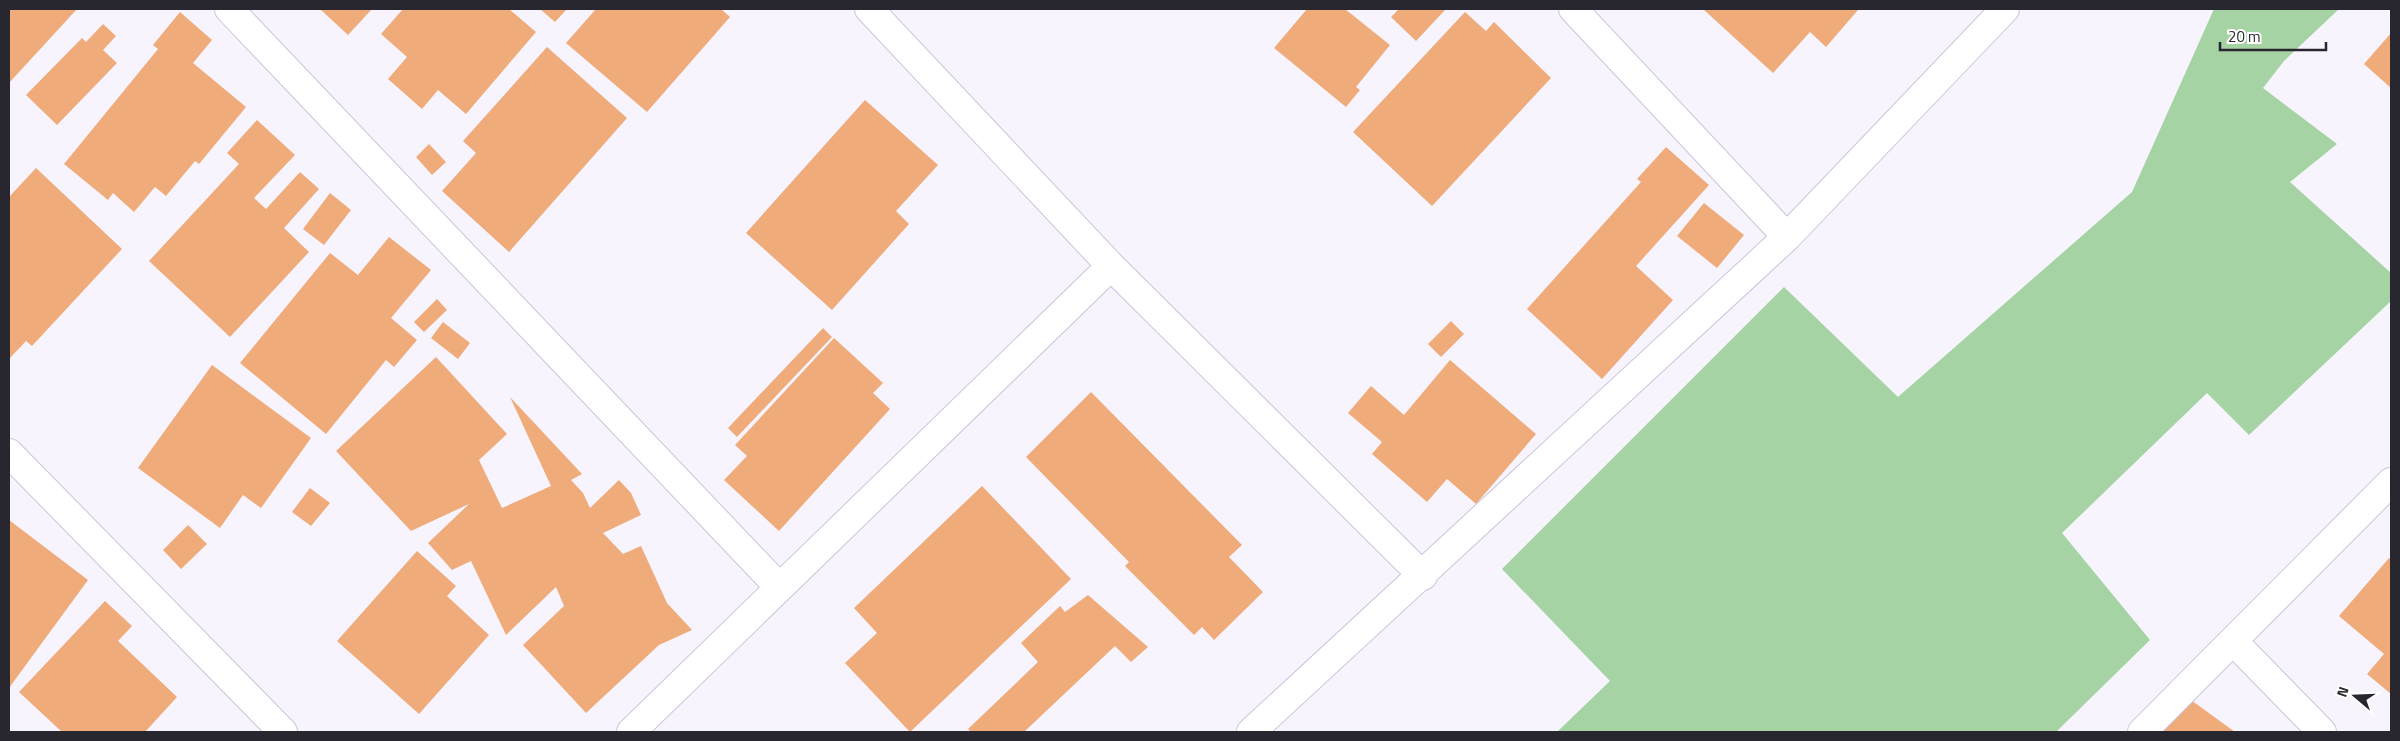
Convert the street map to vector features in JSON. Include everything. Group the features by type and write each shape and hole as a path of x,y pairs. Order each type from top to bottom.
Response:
{"street":[{"path":"230,9 779,587"},
{"path":"869,9 1111,266 1423,576"},
{"path":"1573,9 1787,237"},
{"path":"1251,732 1423,576 1787,237 2005,9"},
{"path":"631,732 1111,266"},
{"path":"9,453 283,732"},
{"path":"2142,732 2391,482"},
{"path":"2233,641 2322,732"}],"green space":[{"path":"2214,9 2339,9 2284,61 2263,88 2337,144 2290,182 2391,273 2391,301 2249,435 2207,393 2062,533 2150,640 2056,732 1557,732 1610,681 1502,569 1784,287 1898,397 2132,192"}],"building":[{"path":"9,9 77,9 9,83"},
{"path":"320,9 372,9 348,35"},
{"path":"403,9 509,9 536,32 466,114 438,90 422,109 388,79 407,57 381,34"},
{"path":"540,9 567,9 555,22"},
{"path":"596,9 721,9 730,17 647,112 566,43"},
{"path":"1307,9 1345,9 1390,45 1356,87 1360,90 1346,107 1274,48"},
{"path":"1399,9 1446,9 1416,41 1391,17"},
{"path":"1703,9 1858,10 1826,47 1810,32 1773,73"},
{"path":"180,12 212,40 193,63 246,107 199,164 195,161 166,196 155,187 134,212 113,193 108,200 64,164 158,49 153,45"},
{"path":"1465,12 1486,31 1494,22 1551,78 1432,206 1353,132"},
{"path":"103,24 116,36 103,50 117,63 57,125 26,95 82,38 86,42"},
{"path":"2391,33 2391,88 2364,64"},
{"path":"547,47 627,118 509,252 442,191 476,153 463,141"},
{"path":"865,100 938,165 896,211 909,224 832,310 746,233"},
{"path":"257,120 295,155 254,198 266,209 300,172 319,189 284,228 309,252 230,337 149,261 239,164 227,153"},
{"path":"429,144 446,162 432,175 416,157"},
{"path":"1666,147 1709,185 1636,266 1673,300 1602,379 1527,309 1641,182 1637,179"},
{"path":"36,168 122,249 32,346 26,341 9,359 9,197"},
{"path":"330,193 351,210 324,245 303,229"},
{"path":"1704,203 1744,235 1717,268 1677,236"},
{"path":"389,237 431,270 391,318 417,340 394,367 386,360 326,434 240,363 330,253 358,275"},
{"path":"437,299 447,310 424,332 414,322"},
{"path":"1451,321 1464,334 1441,357 1428,344"},
{"path":"443,322 470,343 458,359 431,338"},
{"path":"823,328 832,337 737,437 728,428"},
{"path":"834,338 883,383 873,393 890,409 779,531 724,480 747,456 735,445"},
{"path":"436,357 507,434 479,460 502,508 551,486 510,397 582,474 571,480 583,493 590,508 619,480 631,493 641,515 603,533 623,554 641,546 667,603 692,630 659,645 586,713 523,645 564,606 556,587 506,635 471,561 452,570 428,543 469,504 411,531 336,451"},
{"path":"1450,360 1536,434 1476,504 1447,479 1427,502 1372,454 1382,442 1348,413 1371,386 1404,415"},
{"path":"212,365 311,438 261,508 243,495 220,528 138,468"},
{"path":"1091,392 1242,545 1229,557 1263,592 1214,640 1202,627 1194,635 1125,566 1129,562 1026,457"},
{"path":"982,486 1071,579 910,732 845,663 877,633 854,608"},
{"path":"310,488 330,503 311,526 292,512"},
{"path":"9,520 88,580 9,688"},
{"path":"188,525 207,544 181,569 163,550"},
{"path":"417,551 456,586 447,596 489,635 419,714 337,641"},
{"path":"2389,558 2391,559 2391,694 2367,674 2384,654 2339,616"},
{"path":"1088,595 1148,647 1131,662 1115,646 1024,732 971,732 968,729 1038,662 1021,643 1060,606 1065,612"},
{"path":"105,601 132,626 118,641 177,697 145,732 62,732 19,692"},
{"path":"2169,684 2235,732 2134,732"}]}
